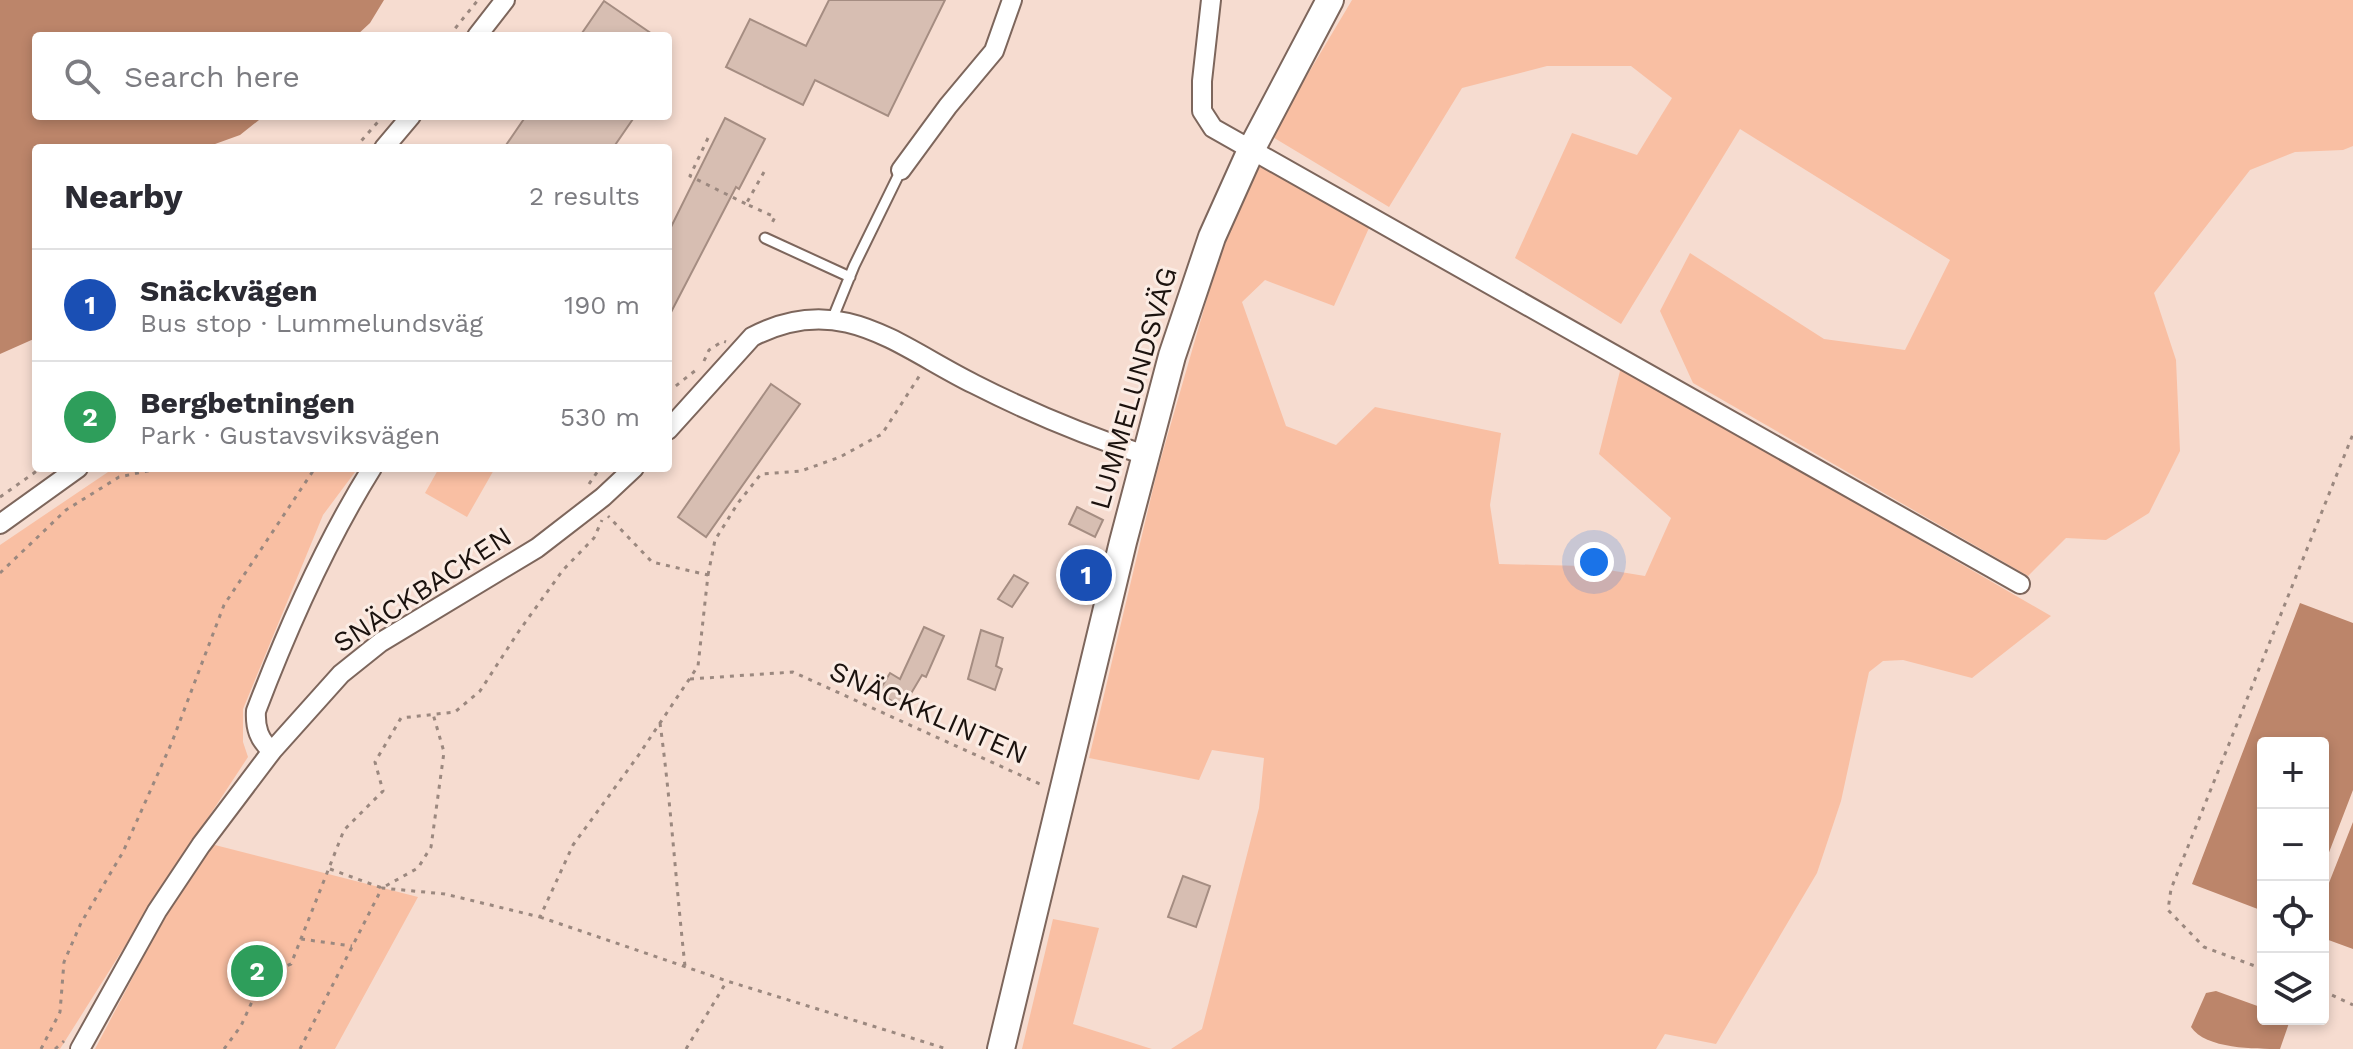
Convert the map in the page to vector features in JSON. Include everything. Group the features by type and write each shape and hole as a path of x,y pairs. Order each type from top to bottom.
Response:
{"main road":[{"name":"LUMMELUNDSVÄG","path":"1001,1049 1145,455 1172,356 1212,237 1252,148 1330,0"}],"street":[{"path":"480,32 505,0"},
{"path":"901,170 994,51 1012,0"},
{"path":"1211,0 1202,81 1202,111 1213,128 2020,584"},
{"path":"387,144 408,120"},
{"path":"672,425 736,351 752,337 769,327 789,322 832,320 888,335 973,384 1145,455"},
{"path":"0,524 72,472"},
{"name":"SNÄCKBACKEN","path":"370,472 338,523 313,574 256,711 262,743 272,751 341,674 381,642 537,548 630,472"},
{"path":"80,1049 157,911 201,845 272,751"}],"lane":[{"path":"832,320 901,170"},
{"path":"765,238 850,277"}],"path":[{"path":"452,32 478,0"},
{"path":"358,144 380,120"},
{"path":"708,138 690,176 775,217 765,238"},
{"path":"746,204 764,172"},
{"path":"540,917 573,845 698,666 715,540 738,503 761,474 801,471 840,457 882,434 930,359"},
{"path":"2257,967 2204,947 2168,910 2171,889 2353,434"},
{"path":"0,497 35,472"},
{"path":"0,573 66,510 119,477 143,472"},
{"path":"41,1049 60,1012 64,962 81,923 129,838 172,742 224,605 312,472"},
{"path":"224,1049 241,1026 264,975 291,964 344,830 383,791 375,762 401,718 455,712 480,691 563,570 594,538 605,512 652,562 708,575"},
{"name":"SNÄCKKLINTEN","path":"689,679 793,672 1049,789"},
{"path":"300,1049 382,888 418,868 431,847 444,752 433,714"},
{"path":"660,723 672,808 685,966"},
{"path":"330,869 382,888 445,894 540,917 727,981 947,1049"},
{"path":"301,939 352,946"},
{"path":"686,1049 727,981"},
{"path":"2329,994 2353,1005"}],"shaded area":[{"path":"0,0 384,0 370,23 360,32 32,32 32,120 259,120 240,135 215,144 32,144 32,340 0,354"},
{"path":"1352,0 2353,0 2353,146 2343,150 2295,152 2250,170 2154,293 2176,360 2180,451 2149,513 2106,540 2066,538 2028,576 1693,383 1660,311 1690,253 1824,339 1905,350 1950,260 1740,129 1621,324 1515,258 1572,133 1637,155 1672,98 1631,66 1547,66 1462,88 1389,207 1271,136"},
{"path":"1262,155 1373,219 1334,306 1265,280 1242,302 1286,426 1336,445 1375,407 1501,433 1490,505 1499,564 1584,566 1645,576 1671,518 1599,454 1621,367 2051,616 1972,678 1903,660 1883,661 1869,672 1841,801 1817,873 1716,1044 1665,1034 1656,1049 1171,1049 1202,1029 1259,808 1264,758 1212,750 1199,780 1089,758 1157,472 1221,250"},
{"path":"108,472 355,472 323,515 243,709 243,742 248,757 60,1049 0,1049 0,545"},
{"path":"437,472 493,472 467,517 425,493"},
{"path":"2300,603 2353,623 2353,790 2329,852 2329,737 2257,737 2257,909 2192,884"},
{"path":"2353,822 2353,949 2329,940 2329,883"},
{"path":"211,844 418,897 335,1049 95,1049 164,918"},
{"path":"1053,919 1099,928 1073,1024 1152,1049 1022,1049"},
{"path":"2216,991 2257,1006 2257,1025 2288,1025 2280,1049 2219,1044 2198,1034 2191,1027 2206,993"}],"building":[{"path":"829,0 945,0 888,116 815,80 803,105 726,67 750,19 806,46"},
{"path":"604,1 649,32 583,32"},
{"path":"725,118 765,139 739,189 736,187 672,310 672,225"},
{"path":"523,120 632,120 616,144 507,144"},
{"path":"771,384 800,404 706,537 678,517"},
{"path":"1077,507 1103,520 1095,537 1069,524"},
{"path":"1014,575 1028,583 1012,607 998,599"},
{"path":"924,627 944,636 926,677 922,675 903,707 878,693 890,673 900,679"},
{"path":"981,630 1003,638 996,666 1002,669 995,690 968,679"},
{"path":"1183,876 1210,886 1196,927 1168,917"}],"place":[{"name":"Snäckvägen","path":"1086,575"},
{"name":"Bergbetningen","path":"257,971"}]}
